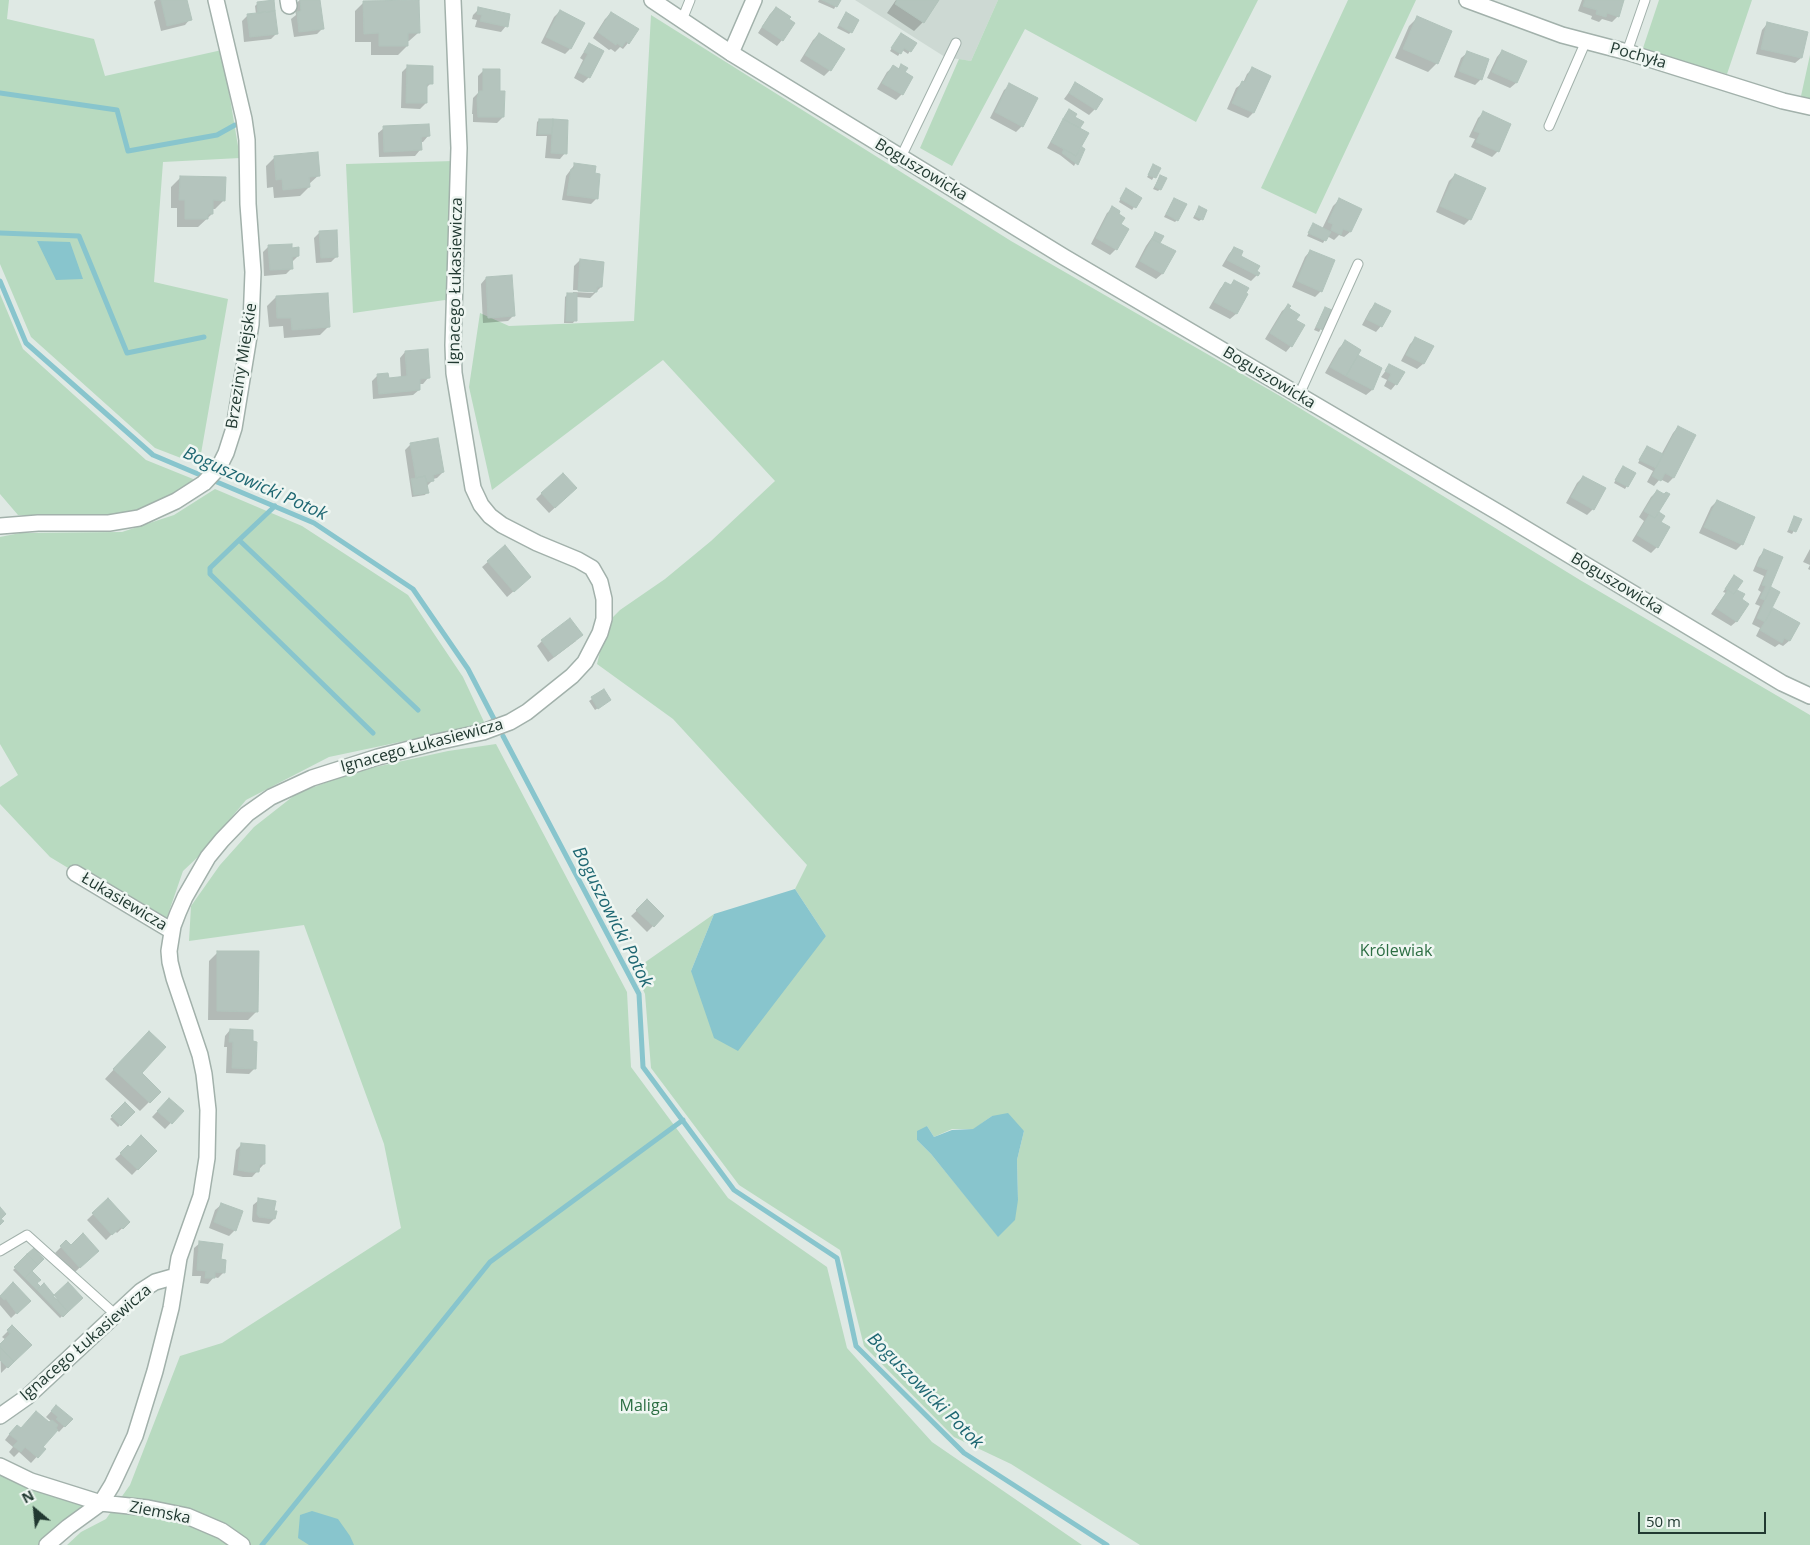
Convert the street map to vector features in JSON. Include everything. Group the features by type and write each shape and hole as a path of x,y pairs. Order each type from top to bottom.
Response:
{"street":[{"name":"Brzeziny Miejskie","path":"0,526 38,523 110,522 139,518 176,501 208,479 226,453 234,428 251,324 253,298 247,140 244,119 216,0"},
{"name":"Ignacego Łukasiewicza","path":"101,1503 135,1436 155,1371 171,1308 179,1258 201,1196 203,1183 208,1110 204,1074 200,1054 170,962 169,950 172,931 185,897 208,857 234,827 260,804 285,790 330,771 429,744 483,732 510,722 527,712 572,676 585,662 600,633 604,619 604,599 600,582 592,568 537,543 490,516 481,505 472,488 454,373 454,258 459,156 453,0"},
{"name":"Boguszowicka","path":"652,0 731,53 1064,257 1782,683 1810,696"},
{"path":"731,53 754,0"},
{"name":"Pochyła","path":"1467,0 1562,35 1627,52 1783,101 1810,107"},
{"name":"Łukasiewicza","path":"75,873 172,931"},
{"name":"Ignacego Łukasiewicza","path":"0,1416 27,1397 148,1286 176,1276"},
{"path":"0,1466 30,1481 101,1503"},
{"path":"48,1545 68,1527 101,1503"},
{"name":"Ziemska","path":"101,1503 148,1508 187,1516 222,1531 242,1545"}],"lane":[{"path":"682,20 690,0"},
{"path":"1627,52 1645,0"},
{"path":"1549,126 1586,41"},
{"path":"901,157 956,43"},
{"path":"1299,395 1358,264"},
{"path":"0,1251 27,1235 116,1314"}],"shaded area":[{"path":"855,0 998,0 971,61 945,57"}],"green space":[{"path":"0,0 9,0 7,19 94,39 105,76 222,50 240,158 163,162 154,282 228,299 199,465 155,448 31,337 0,264"},
{"path":"998,0 1258,0 1196,122 1025,29 952,166 920,148 959,59 971,61"},
{"path":"1348,0 1416,0 1316,214 1261,188"},
{"path":"1659,0 1752,0 1727,74 1642,51"},
{"name":"Królewiak","path":"651,15 1011,241 1280,396 1580,580 1810,715 1810,1545 1140,1545 1011,1464 954,1437 864,1346 840,1250 739,1185 651,1068 645,994 634,970 714,914 691,971 826,936 795,889 807,865 673,719 597,664 607,623 620,610 665,579 711,541 775,481 663,360 492,490 469,387 480,313 509,326 634,321","holes":["992,1116 1024,1131 1017,1160 1018,1200 998,1236 931,1154 917,1140 927,1126 934,1137 952,1129 974,1129"]},
{"path":"1810,55 1810,100 1801,96"},
{"path":"454,161 449,304 445,300 353,313 346,164"},
{"path":"0,294 23,349 146,460 198,481 148,508 110,515 46,517 18,515 0,494"},
{"path":"215,489 302,526 408,595 463,677 485,724 329,757 246,800 199,856 183,871 164,926 50,857 0,804 0,787 18,775 0,744 0,537 20,533 122,532 174,515"},
{"name":"Maliga","path":"496,744 627,992 631,1067 728,1198 827,1267 847,1348 932,1442 1082,1545 67,1545 81,1532 106,1519 130,1485 180,1356 222,1343 401,1228 384,1144 304,925 189,941 191,906 220,865 254,827 296,794 353,772 448,751"},
{"path":"0,1470 83,1506 40,1545 0,1545"}],"water":[{"path":"37,241 70,242 83,279 56,280"},
{"path":"795,889 826,936 738,1051 714,1038 691,971 714,914"},
{"path":"1008,1113 1024,1131 1017,1160 1018,1200 1015,1220 998,1237 931,1154 917,1140 917,1131 927,1126 934,1137 952,1130 973,1129 992,1116"},
{"path":"312,1511 338,1519 354,1545 309,1545 298,1538 300,1515"}],"building":[{"path":"161,0 187,0 192,20 167,26"},
{"path":"274,0 275,11 258,13 257,2"},
{"path":"300,0 320,0 324,29 299,32 297,12 301,11"},
{"path":"419,0 420,33 408,33 408,46 379,46 379,33 364,34 363,1"},
{"path":"822,0 841,0 837,7"},
{"path":"897,0 939,0 924,23 895,4"},
{"path":"1585,0 1624,0 1619,17 1607,13 1606,17 1596,14 1597,10 1583,6"},
{"path":"478,7 510,14 508,27 480,21 482,15 477,14"},
{"path":"776,7 791,17 789,19 795,23 783,41 762,27"},
{"path":"560,10 585,23 571,49 546,37"},
{"path":"275,11 278,34 250,37 247,14"},
{"path":"611,12 639,29 629,44 626,41 622,47 617,43 616,45 598,32"},
{"path":"846,12 859,20 852,33 839,25"},
{"path":"1417,16 1452,31 1438,64 1403,49"},
{"path":"1767,22 1808,32 1802,58 1761,49"},
{"path":"819,33 845,49 831,71 805,55"},
{"path":"901,33 917,43 911,52 904,48 901,54 891,48"},
{"path":"589,43 604,51 590,78 578,72 588,54 584,52"},
{"path":"1502,50 1527,61 1517,83 1492,72"},
{"path":"1467,51 1489,59 1482,80 1459,71"},
{"path":"901,64 908,68 905,72 913,77 903,95 882,83 893,65 899,69"},
{"path":"407,65 433,66 433,84 427,84 427,103 406,103"},
{"path":"1252,67 1271,76 1254,113 1232,103 1242,81 1245,82"},
{"path":"483,69 500,69 500,91 505,91 504,117 478,117 477,99 479,91 483,91"},
{"path":"1075,82 1103,99 1096,110 1069,93"},
{"path":"1009,83 1038,98 1023,127 995,112"},
{"path":"1069,109 1077,114 1075,117 1084,122 1080,128 1063,119"},
{"path":"1483,111 1511,124 1499,152 1476,142 1480,133 1474,131"},
{"path":"539,119 553,119 552,134 538,134"},
{"path":"553,119 568,120 567,154 551,153"},
{"path":"1063,119 1089,133 1076,156 1051,142"},
{"path":"429,124 430,136 421,137 422,150 384,152 383,126"},
{"path":"1082,147 1085,149 1078,165 1062,153 1064,149 1076,156"},
{"path":"318,152 320,176 309,177 310,187 283,190 282,179 276,180 274,156"},
{"path":"574,163 596,166 595,173 600,174 598,199 567,195 571,169 574,169"},
{"path":"1153,164 1161,168 1156,178 1148,175"},
{"path":"1455,174 1486,188 1471,220 1440,206"},
{"path":"1160,175 1167,178 1161,190 1155,187"},
{"path":"180,176 226,177 225,201 213,200 213,214 208,214 208,219 185,219 185,200 179,200"},
{"path":"1126,188 1142,198 1136,208 1120,199"},
{"path":"1174,198 1187,204 1178,221 1166,214"},
{"path":"1339,198 1362,209 1351,232 1343,229 1341,235 1331,230 1333,224 1328,222"},
{"path":"1112,206 1120,211 1119,214 1125,218 1121,224 1129,229 1117,250 1096,238"},
{"path":"1199,206 1207,210 1203,220 1195,216"},
{"path":"1313,223 1331,232 1326,241 1308,233"},
{"path":"337,230 338,257 321,258 319,231"},
{"path":"1155,232 1164,236 1160,243 1152,239"},
{"path":"1152,239 1176,251 1163,274 1140,261"},
{"path":"292,244 292,248 299,247 299,256 292,257 293,269 270,270 268,245"},
{"path":"1234,247 1243,251 1241,256 1260,266 1257,271 1260,273 1258,276 1227,260"},
{"path":"1310,250 1335,260 1322,292 1297,281"},
{"path":"580,259 604,262 602,287 597,287 597,292 578,291"},
{"path":"512,275 515,316 488,318 486,277"},
{"path":"1234,280 1249,288 1246,293 1248,294 1237,314 1214,302 1225,282 1231,285"},
{"path":"328,293 330,327 292,330 291,318 277,318 276,296"},
{"path":"567,293 577,293 577,321 566,321"},
{"path":"1375,303 1391,311 1382,327 1366,319"},
{"path":"1288,304 1291,306 1289,308 1300,315 1296,320 1305,325 1292,347 1270,333"},
{"path":"1325,307 1332,310 1323,330 1316,327"},
{"path":"1415,337 1434,346 1424,364 1406,355"},
{"path":"1345,340 1361,350 1346,376 1330,367"},
{"path":"428,349 430,378 420,379 420,390 379,394 377,374 388,373 389,378 407,376 405,351"},
{"path":"1358,355 1382,368 1373,390 1346,376"},
{"path":"1389,364 1405,372 1397,385 1388,380 1391,374 1385,371"},
{"path":"1678,426 1696,435 1674,478 1665,473 1661,481 1652,476"},
{"path":"438,438 444,472 433,475 434,481 427,482 425,476 416,478 410,443"},
{"path":"1647,446 1663,454 1656,468 1639,460"},
{"path":"1623,466 1636,473 1628,487 1615,480"},
{"path":"563,473 577,488 555,508 541,493"},
{"path":"425,476 429,493 414,495 411,479"},
{"path":"1583,476 1606,488 1594,510 1571,497"},
{"path":"1657,490 1664,494 1666,492 1670,494 1655,518 1644,511"},
{"path":"1717,500 1755,517 1743,545 1704,527"},
{"path":"1659,512 1665,516 1661,522 1670,527 1658,548 1637,535 1649,515 1655,518"},
{"path":"1794,516 1802,519 1796,532 1789,529"},
{"path":"505,545 531,577 514,592 487,561"},
{"path":"1764,549 1783,557 1765,600 1760,598 1766,586 1762,585 1768,570 1757,566"},
{"path":"1734,575 1743,581 1734,594 1725,589"},
{"path":"1771,587 1780,592 1765,622 1757,618"},
{"path":"1728,590 1734,594 1737,590 1745,594 1742,599 1749,604 1737,622 1716,608"},
{"path":"1773,608 1800,623 1790,641 1784,638 1782,643 1760,630"},
{"path":"570,618 583,635 554,657 541,640"},
{"path":"604,689 611,700 598,709 591,697"},
{"path":"647,899 664,916 654,927 636,910"},
{"path":"217,951 259,951 258,1012 217,1011"},
{"path":"230,1029 253,1030 253,1041 257,1042 256,1069 232,1068 233,1042 229,1042"},
{"path":"149,1031 166,1047 142,1073 161,1092 150,1103 113,1069"},
{"path":"169,1098 184,1111 172,1124 157,1111"},
{"path":"125,1102 135,1112 121,1126 111,1116"},
{"path":"141,1135 157,1151 138,1170 120,1153 128,1145 130,1147"},
{"path":"241,1143 265,1145 265,1164 260,1164 259,1172 238,1170"},
{"path":"108,1198 130,1222 123,1229 121,1227 112,1235 92,1213"},
{"path":"258,1198 276,1201 274,1211 277,1211 275,1219 259,1217 257,1214"},
{"path":"221,1203 243,1211 236,1231 214,1222"},
{"path":"0,1207 6,1214 1,1219 4,1221 0,1225"},
{"path":"83,1233 99,1251 80,1268 60,1246 66,1240 71,1245"},
{"path":"199,1241 223,1244 221,1259 226,1260 225,1273 215,1272 215,1278 205,1278 206,1271 197,1270"},
{"path":"34,1248 44,1259 38,1265 27,1254"},
{"path":"27,1254 38,1265 25,1278 14,1267"},
{"path":"32,1271 41,1280 37,1283 40,1286 37,1290 25,1278"},
{"path":"13,1282 31,1301 17,1314 6,1299 4,1300 0,1296"},
{"path":"68,1282 83,1298 68,1312 53,1296"},
{"path":"44,1283 68,1312 63,1317 37,1290"},
{"path":"12,1325 32,1345 14,1362 0,1347 0,1344 10,1334 7,1330"},
{"path":"0,1347 14,1362 8,1368 0,1360"},
{"path":"56,1405 73,1419 65,1427 56,1419 58,1417 51,1411"},
{"path":"36,1411 49,1422 52,1420 58,1425 56,1428 58,1430 43,1447 46,1449 38,1458 25,1447 21,1452 13,1446 18,1441 9,1434 17,1425 21,1428"}],"waterway":[{"path":"0,93 117,110 128,151 217,135 235,125"},
{"path":"0,233 79,236 127,353 204,337"},
{"name":"Boguszowicki Potok","path":"0,281 26,343 153,455 314,523 413,589 468,669 494,719"},
{"path":"275,506 239,540 418,710"},
{"path":"239,540 210,568 210,574 373,733"},
{"name":"Boguszowicki Potok","path":"503,736 639,994 643,1067 734,1190 837,1258 856,1346 964,1453 1107,1545"},
{"path":"262,1545 490,1262 683,1120"}]}
